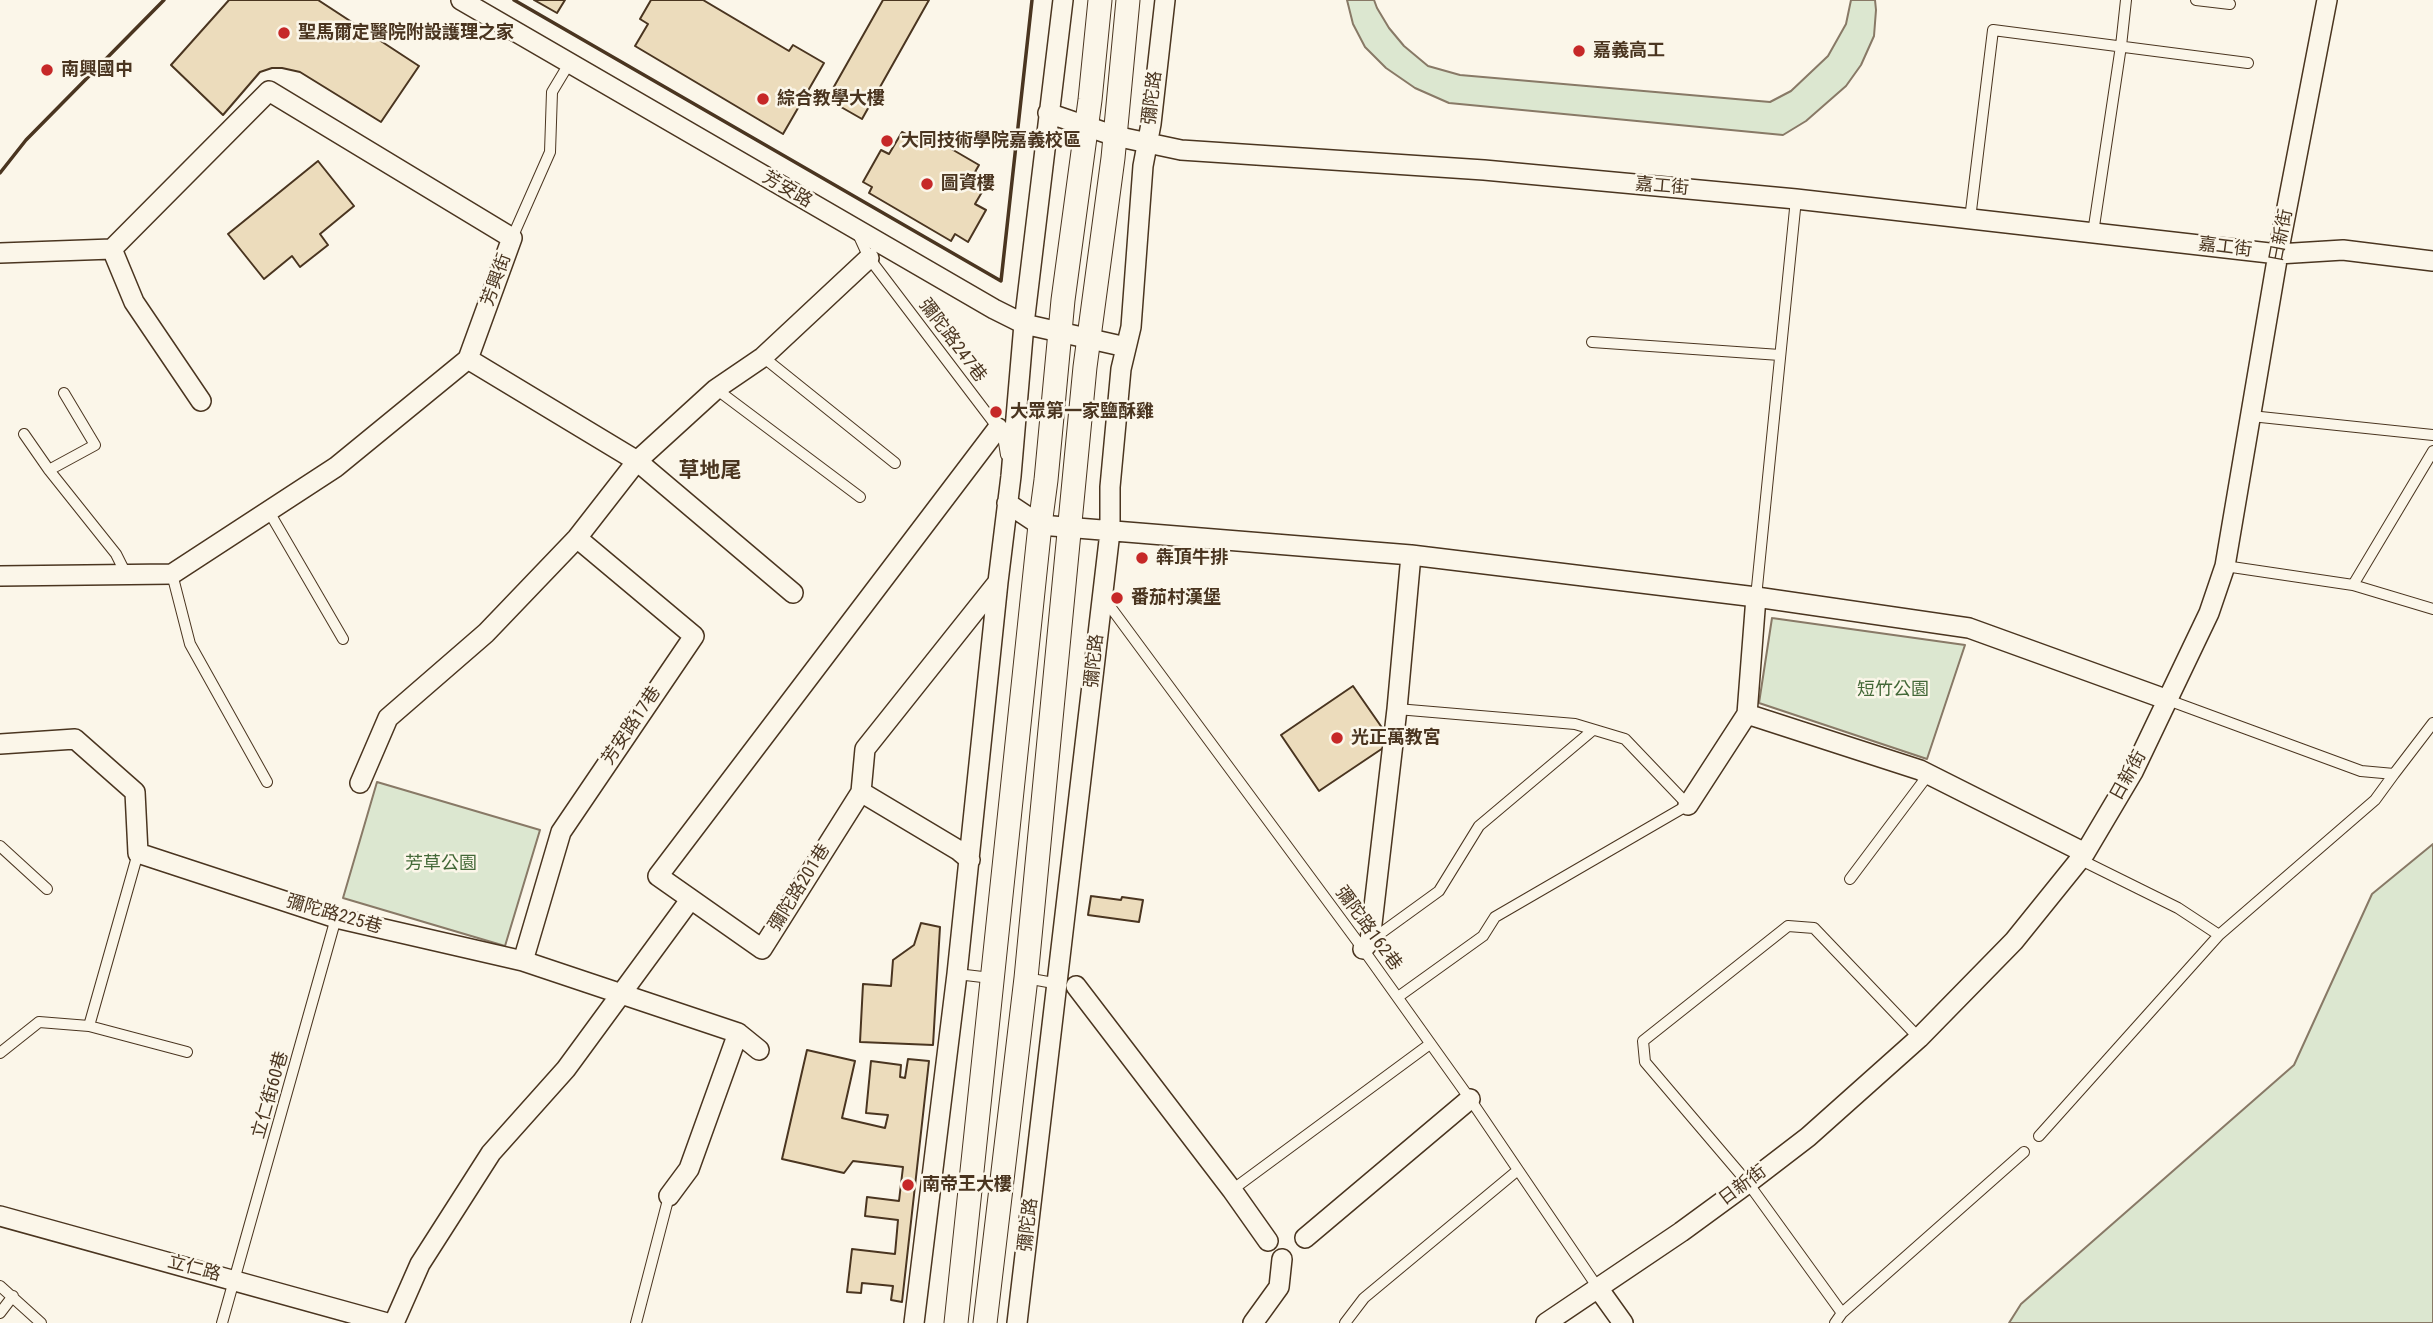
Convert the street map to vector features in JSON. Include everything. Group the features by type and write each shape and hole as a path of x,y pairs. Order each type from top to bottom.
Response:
{"street":[{"name":"芳安路","path":"461,0 856,230 1024,324 1126,347"},
{"path":"914,1323 970,860 1011,476 1024,324 1063,0"},
{"path":"956,1323 1060,333 1100,0"},
{"name":"彌陀路","path":"985,1323 1026,978 1069,528 1089,338 1115,136 1128,0"},
{"name":"彌陀路","path":"1017,1323 1067,985 1110,532 1110,487 1121,369 1131,327 1143,166 1151,124 1165,0"},
{"name":"日新街","path":"1546,1323 1748,1183 1808,1137 1919,1038 2014,941 2082,856 2133,772 2209,613 2225,566 2278,254 2328,0"},
{"name":"芳興街","path":"112,249 269,91 512,238 468,359"},
{"name":"嘉工街","path":"1048,113 1115,136 1181,150 1483,170 1796,199 2278,254 2343,250 2433,261"},
{"path":"0,253 112,249 134,302 201,401"},
{"path":"360,783 388,718 486,633 577,538 637,461 716,389 763,357 869,258"},
{"path":"0,576 172,574 337,467 468,359 637,461 793,593"},
{"path":"394,1323 420,1264 491,1153 566,1069 690,900 658,876 998,428"},
{"path":"1007,503 1040,525 1411,555 1756,597 1969,628 2168,700"},
{"name":"芳安路17巷","path":"523,961 561,832 694,636 577,538"},
{"path":"1366,945 1397,709 1411,555"},
{"path":"970,860 958,850 861,792 864,749 998,582"},
{"path":"1688,805 1747,713 1756,597"},
{"path":"1747,713 1928,775 2082,856"},
{"path":"0,744 75,739 135,792 138,853"},
{"name":"彌陀路201巷","path":"690,900 762,949 861,792"},
{"name":"彌陀路225巷","path":"138,853 336,918 523,961 738,1033 759,1050"},
{"path":"1067,985 1232,1190 1268,1241"},
{"path":"669,1196 689,1168 738,1033"},
{"path":"1305,1238 1469,1099"},
{"name":"立仁路","path":"0,1216 387,1323"},
{"path":"1253,1323 1279,1287 1282,1259"},
{"path":"1598,1287 1623,1323"}],"lane":[{"path":"2093,233 2126,0"},
{"path":"2196,0 2230,4"},
{"path":"1970,219 1993,30 2248,62"},
{"path":"512,238 550,152 552,92 570,62"},
{"path":"1756,597 1796,199"},
{"name":"彌陀路247巷","path":"856,230 869,258 998,428 1003,436 1011,476"},
{"path":"1592,342 1780,355"},
{"path":"763,357 895,463"},
{"path":"716,389 860,498"},
{"path":"49,470 95,445 64,393"},
{"path":"2251,416 2433,435"},
{"path":"24,434 116,554 126,574"},
{"path":"2353,585 2433,450"},
{"path":"268,510 343,639"},
{"path":"2225,566 2353,585 2433,609"},
{"path":"172,574 190,643 267,782"},
{"name":"彌陀路162巷","path":"1102,596 1366,945 1398,997 1598,1287"},
{"path":"2168,700 2361,771 2395,774"},
{"path":"1397,709 1575,724 1625,739 1688,805 1495,917 1483,936 1398,997"},
{"path":"2039,1136 2219,935 2375,800 2433,723"},
{"path":"1366,945 1439,891 1479,826 1593,730"},
{"path":"1850,879 1928,775"},
{"path":"0,846 47,889"},
{"path":"89,1026 138,853"},
{"path":"2082,856 2178,908 2219,935"},
{"name":"立仁街60巷","path":"222,1323 336,918"},
{"path":"1842,1313 1748,1183 1645,1062 1643,1041 1788,926 1814,928 1919,1038"},
{"path":"957,974 992,978"},
{"path":"1026,978 1067,985"},
{"path":"0,1053 38,1022 89,1026 187,1052"},
{"path":"1232,1190 1430,1044"},
{"path":"1835,1323 1842,1313 2024,1152"},
{"path":"1345,1323 1364,1298 1518,1170"},
{"path":"636,1323 669,1196"},
{"path":"0,1286 41,1323"},
{"path":"0,1312 13,1296"}],"green space":[{"path":"1347,0 1374,0 1389,28 1404,46 1428,66 1460,75 1770,102 1791,91 1828,56 1846,24 1851,0 1875,0 1876,10 1874,36 1861,65 1846,86 1806,121 1783,135 1449,103 1415,88 1386,68 1365,47 1353,24"},
{"name":"短竹公園","path":"1772,618 1965,645 1927,759 1759,703"},
{"name":"芳草公園","path":"377,782 540,830 505,946 343,898"},
{"path":"2433,844 2433,1323 2009,1323 2021,1304 2294,1065 2372,894"}],"building":[{"name":"聖馬爾定醫院附設護理之家","path":"229,0 318,0 419,66 381,122 300,72 282,68 260,72 223,115 171,65"},
{"path":"534,0 565,0 557,13"},
{"name":"綜合教學大樓","path":"651,0 703,0 789,51 793,45 824,63 783,134 635,46 648,24 640,19"},
{"path":"883,0 929,0 862,119 827,99"},
{"name":"圖資樓","path":"902,132 932,148 936,140 979,165 975,172 989,180 975,204 986,210 968,242 955,234 951,241 869,193 872,187 863,182 881,150 889,154"},
{"path":"318,161 354,206 320,234 328,245 300,267 292,256 264,279 228,234"},
{"name":"光正萬教宮","path":"1353,686 1392,742 1319,791 1281,735"},
{"path":"1091,896 1143,900 1139,922 1088,915"},
{"path":"921,923 940,927 933,1045 860,1042 863,984 891,986 893,960 914,945"},
{"name":"南帝王大樓","path":"807,1050 855,1061 842,1118 885,1128 888,1115 866,1113 871,1061 901,1065 900,1077 905,1078 908,1059 929,1061 902,1302 891,1300 893,1286 862,1283 861,1293 847,1292 852,1249 895,1254 898,1220 865,1216 867,1197 899,1201 903,1167 853,1161 844,1173 782,1159"}],"wall":[{"path":"0,173 26,140 164,0"},
{"path":"514,0 1001,281 1032,0"}],"place":[{"name":"聖馬爾定醫院附設護理之家","path":"284,33"},
{"name":"嘉義高工","path":"1579,51"},
{"name":"南興國中","path":"47,70"},
{"name":"綜合教學大樓","path":"763,99"},
{"name":"大同技術學院嘉義校區","path":"887,141"},
{"name":"圖資樓","path":"927,184"},
{"name":"大眾第一家鹽酥雞","path":"996,412"},
{"name":"犇頂牛排","path":"1142,558"},
{"name":"番茄村漢堡","path":"1117,598"},
{"name":"光正萬教宮","path":"1337,738"},
{"name":"南帝王大樓","path":"908,1185"}],"district":[{"name":"草地尾","path":"710,472"}]}
